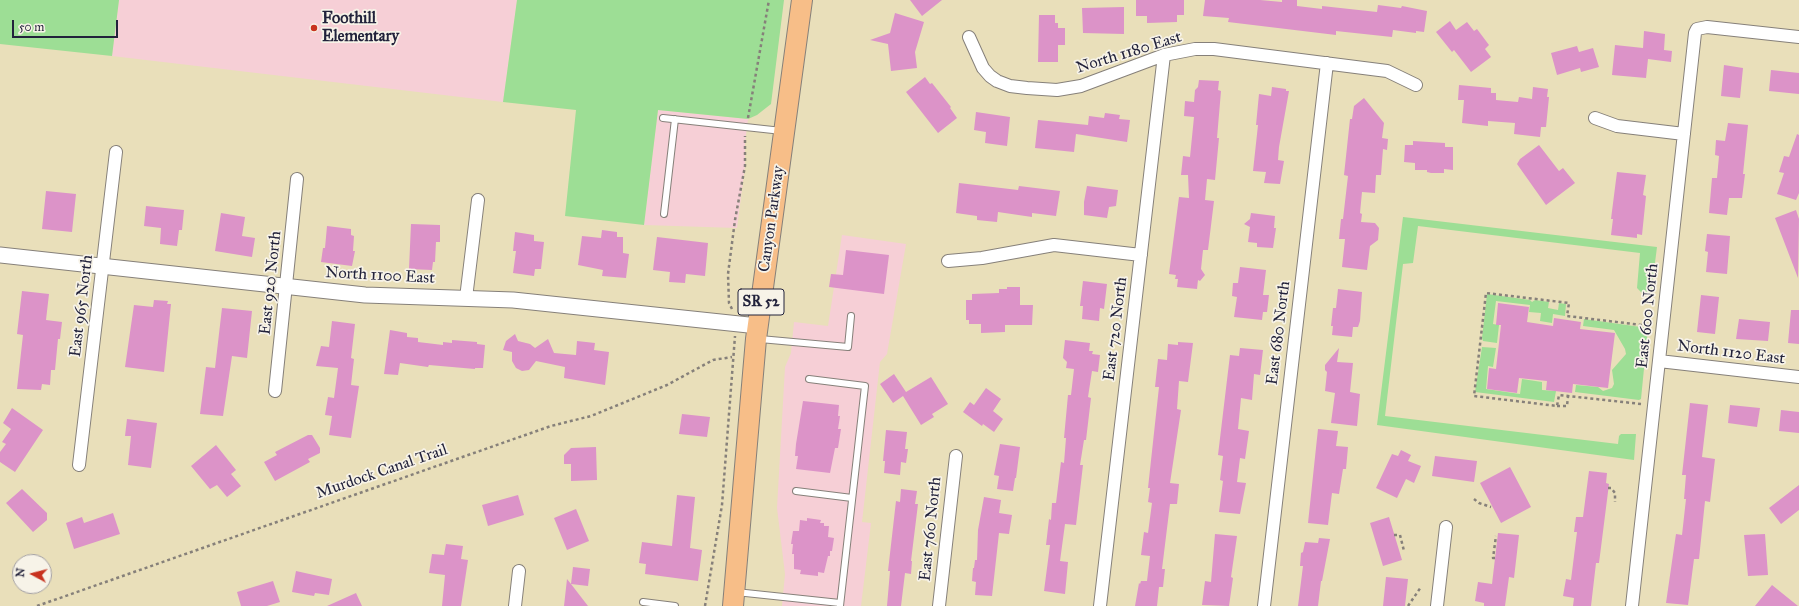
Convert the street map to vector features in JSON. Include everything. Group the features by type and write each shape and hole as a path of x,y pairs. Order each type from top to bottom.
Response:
{"highway":[{"name":"Canyon Parkway","path":"734,599 757,332 802,0"}],"street":[{"name":"East 600 North","path":"1632,606 1660,361 1694,39 1697,29 1707,27 1799,37"},
{"name":"North 1180 East","path":"969,37 983,68 990,76 997,81 1010,86 1027,88 1057,90 1081,86 1164,55 1195,49 1214,49 1387,71 1416,85"},
{"name":"East 720 North","path":"1100,606 1164,55"},
{"name":"East 680 North","path":"1264,606 1327,63"},
{"path":"1595,118 1617,126 1684,134"},
{"name":"East 965 North","path":"79,465 116,152"},
{"name":"East 920 North","path":"275,391 287,287 297,179"},
{"path":"466,298 478,200"},
{"path":"948,261 982,258 1054,245 1141,255"},
{"name":"North 1100 East","path":"0,255 366,295 466,298 553,304 757,332"},
{"name":"North 1120 East","path":"1660,361 1799,377"},
{"name":"East 760 North","path":"939,606 956,456"},
{"path":"1437,606 1446,527"},
{"path":"515,606 519,571"}],"lane":[{"path":"663,118 784,131"},
{"path":"664,214 675,119"},
{"path":"757,332 848,347 851,316"},
{"path":"734,599 797,599 840,605 865,386 809,379"},
{"path":"796,491 852,498"},
{"path":"796,606 797,599"},
{"path":"643,602 675,606"}],"path":[{"path":"731,306 729,303 728,274 735,220 745,166 744,143 769,0"},
{"path":"1568,396 1566,406 1557,406 1474,396 1486,293 1568,303 1567,316 1650,326"},
{"path":"705,606 722,505 732,357 735,340"},
{"name":"Murdock Canal Trail","path":"37,606 551,426 591,416 667,385 713,360 732,357"},
{"path":"1557,406 1559,395 1641,404"},
{"path":"1608,488 1611,488 1614,493 1615,502"},
{"path":"1474,499 1479,503 1491,507"},
{"path":"1394,535 1400,535 1404,551"},
{"path":"1495,558 1493,558 1496,536"},
{"path":"1408,606 1421,587"}],"shaded area":[{"name":"Foothill Elementary","path":"119,0 517,0 503,102 112,56"},
{"path":"658,110 748,119 745,143 745,166 737,228 644,225"},
{"path":"842,235 906,244 887,354 880,362 862,522 871,523 861,606 782,606 785,574 777,508 785,367 791,353 794,322 828,326"}],"green space":[{"path":"0,0 119,0 112,56 0,44"},
{"path":"517,0 784,0 771,104 757,115 748,119 658,110 644,225 565,216 576,110 503,102"},
{"path":"1403,217 1657,247 1651,294 1642,293 1637,288 1640,253 1418,226 1413,263 1403,264 1385,416 1618,444 1619,436 1621,434 1636,434 1634,460 1377,425"},
{"path":"1487,294 1530,300 1532,302 1535,300 1549,302 1548,308 1558,310 1559,303 1566,304 1565,316 1553,314 1552,323 1540,321 1541,313 1529,312 1530,305 1496,301 1493,324 1499,325 1497,343 1483,341 1482,338"},
{"path":"1584,319 1648,328 1641,399 1639,400 1575,392 1576,385 1598,387 1603,391 1612,388 1614,384 1612,370 1626,354 1625,349 1614,330 1583,326"},
{"path":"1482,347 1496,348 1493,367 1488,366 1486,389 1520,394 1522,379 1542,382 1542,390 1556,391 1554,402 1475,392"}],"building":[{"path":"910,0 942,0 922,16"},
{"path":"1136,0 1184,0 1184,15 1177,15 1177,22 1147,23 1147,16 1136,16"},
{"path":"1205,0 1260,0 1282,2 1282,0 1297,0 1297,6 1322,9 1322,6 1377,12 1378,5 1401,8 1402,6 1427,11 1424,32 1416,31 1416,33 1393,30 1392,37 1336,31 1336,35 1228,22 1229,18 1203,16"},
{"path":"1124,7 1124,34 1083,33 1082,8"},
{"path":"895,13 924,22 915,52 917,68 891,71 888,44 870,40 890,33"},
{"path":"1039,15 1055,15 1055,23 1058,23 1058,28 1065,28 1065,45 1058,45 1058,62 1038,62"},
{"path":"1450,21 1456,30 1467,22 1474,31 1477,29 1489,45 1485,49 1491,57 1471,72 1454,50 1452,52 1436,32"},
{"path":"1644,31 1665,34 1664,50 1672,51 1671,62 1648,59 1646,78 1612,75 1615,45 1643,48"},
{"path":"1577,46 1579,52 1593,48 1599,67 1581,72 1580,68 1557,75 1551,53"},
{"path":"1724,65 1743,68 1740,98 1721,96"},
{"path":"1771,70 1799,73 1799,94 1769,91"},
{"path":"925,77 930,84 932,83 951,107 950,108 957,118 938,133 906,92"},
{"path":"1199,80 1219,81 1218,90 1221,91 1215,180 1207,179 1205,200 1214,201 1208,250 1203,250 1201,269 1205,275 1200,281 1198,280 1197,289 1177,287 1178,279 1175,279 1176,275 1169,274 1179,197 1189,198 1188,175 1181,175 1183,156 1190,157 1194,117 1184,116 1185,101 1194,102 1195,90 1198,87"},
{"path":"1459,85 1491,88 1491,93 1496,93 1496,100 1518,102 1519,97 1532,99 1533,87 1548,89 1547,97 1549,97 1546,127 1541,127 1540,137 1514,134 1515,123 1488,121 1488,126 1462,123 1464,100 1458,100"},
{"path":"1272,87 1286,89 1286,91 1289,91 1279,147 1278,160 1284,161 1280,184 1264,183 1266,172 1253,171 1258,125 1256,125 1259,94 1271,96"},
{"path":"1364,98 1384,123 1382,138 1388,139 1387,150 1383,149 1381,175 1376,175 1375,193 1362,192 1360,213 1362,214 1361,222 1375,223 1379,228 1378,240 1370,246 1367,270 1342,267 1345,239 1339,239 1348,176 1344,175 1350,119 1352,119 1354,106"},
{"path":"976,112 1010,117 1007,146 985,143 986,132 974,130"},
{"path":"1105,113 1120,115 1119,119 1130,120 1127,142 1076,134 1074,152 1035,148 1038,120 1088,125 1089,116 1104,118"},
{"path":"1728,123 1748,125 1742,198 1729,198 1727,215 1709,213 1712,178 1717,178 1719,156 1715,155 1716,140 1725,141"},
{"path":"1797,134 1799,135 1799,193 1796,200 1777,194 1784,173 1779,172 1784,156 1789,157"},
{"path":"1413,141 1445,143 1445,147 1453,147 1453,170 1444,169 1444,173 1431,173 1427,172 1427,170 1415,170 1415,163 1404,162 1405,145 1413,145"},
{"path":"1539,145 1559,171 1563,168 1575,183 1546,205 1517,164 1520,159"},
{"path":"1617,172 1646,175 1643,195 1646,196 1642,235 1637,234 1637,238 1611,235 1613,219 1611,219"},
{"path":"959,183 1018,190 1019,186 1060,191 1056,216 1032,213 1032,217 998,212 997,222 977,220 977,216 956,213"},
{"path":"1087,186 1118,190 1116,206 1109,207 1107,218 1084,215 1084,202"},
{"path":"46,191 76,194 72,232 42,229"},
{"path":"146,206 184,210 182,230 179,230 177,246 160,244 161,228 144,226"},
{"path":"1796,210 1799,219 1798,278 1775,218"},
{"path":"221,213 245,217 242,236 255,238 252,257 215,251"},
{"path":"1251,213 1275,216 1274,228 1276,228 1273,248 1257,247 1257,243 1248,242 1250,227 1244,224 1250,219"},
{"path":"411,224 440,225 440,242 436,242 435,262 433,262 432,270 409,269"},
{"path":"327,226 351,229 351,235 354,236 353,251 355,251 352,266 321,262 323,248 325,248"},
{"path":"602,230 617,232 617,237 623,237 623,253 629,254 626,278 602,276 603,270 578,265 582,236 601,238"},
{"path":"515,232 534,235 534,241 544,242 541,269 535,269 534,276 513,273 516,251 513,251"},
{"path":"1707,234 1730,236 1727,274 1706,272 1708,252 1705,251"},
{"path":"657,237 708,243 705,276 686,274 685,283 669,282 670,272 653,270"},
{"path":"846,250 889,255 884,294 829,287 831,274 843,275"},
{"path":"1240,267 1266,270 1263,295 1269,295 1267,312 1263,312 1262,320 1234,317 1237,297 1232,296 1233,283 1238,283"},
{"path":"1083,281 1107,284 1104,309 1100,308 1099,321 1082,319 1083,306 1080,306"},
{"path":"1007,287 1020,287 1020,305 1033,305 1032,325 1005,325 1005,332 981,333 981,324 969,324 969,320 966,320 966,300 972,300 972,294 999,293 999,289 1007,289"},
{"path":"1338,289 1362,292 1360,321 1358,327 1353,327 1352,337 1332,335 1333,326 1331,326 1333,308 1336,308"},
{"path":"22,291 49,294 46,320 62,322 60,339 58,339 55,370 51,370 50,385 42,384 41,390 17,389 23,335 17,334"},
{"path":"1701,295 1719,297 1715,334 1697,332"},
{"path":"154,300 168,301 167,304 171,304 164,372 125,367 134,305 153,307"},
{"path":"1498,303 1529,307 1527,322 1553,326 1554,318 1581,322 1580,329 1615,333 1608,388 1573,384 1572,393 1546,390 1547,381 1519,378 1517,393 1487,389 1489,368 1496,369 1501,325 1496,325"},
{"path":"222,308 252,311 247,358 232,356 223,416 200,414 206,367 215,368"},
{"path":"1791,310 1799,310 1799,344 1788,343"},
{"path":"1739,319 1770,322 1768,341 1736,339"},
{"path":"332,321 355,324 351,358 354,359 351,385 359,386 351,438 329,435 332,416 325,415 328,397 334,398 338,368 316,366 321,346 329,347"},
{"path":"390,330 407,333 407,337 418,338 418,342 443,345 443,342 452,343 452,340 477,342 477,344 485,345 483,368 475,369 429,365 428,367 400,363 398,375 384,374"},
{"path":"515,334 518,341 530,344 535,348 548,339 554,353 576,355 577,341 595,343 594,350 609,352 605,385 564,378 565,367 536,361 529,370 522,371 516,368 512,361 512,352 503,350 506,341"},
{"path":"1065,340 1090,343 1089,351 1093,351 1092,354 1100,355 1098,372 1092,371 1088,397 1091,398 1086,440 1084,440 1080,465 1083,465 1076,525 1065,524 1060,561 1068,562 1065,594 1044,591 1050,545 1046,545 1049,519 1051,520 1052,503 1056,503 1061,462 1064,463 1066,438 1064,438 1068,395 1071,395 1074,369 1066,368 1067,362 1063,358"},
{"path":"1178,342 1193,343 1188,382 1179,381 1177,409 1181,410 1170,483 1179,484 1177,504 1170,504 1162,569 1165,569 1163,587 1159,587 1157,606 1135,606 1139,583 1140,584 1141,581 1147,581 1150,556 1141,555 1144,532 1148,533 1152,503 1148,502 1150,488 1148,488 1159,387 1155,387 1158,359 1167,360 1168,344 1178,345"},
{"path":"1240,348 1263,350 1260,375 1254,374 1252,400 1241,398 1238,429 1249,431 1245,459 1240,458 1237,482 1246,483 1240,514 1219,512 1223,481 1220,480 1223,456 1218,455 1230,355 1239,356"},
{"path":"1339,348 1337,362 1353,363 1350,392 1360,394 1357,426 1331,423 1335,393 1325,391 1327,372 1325,370 1325,365"},
{"path":"894,374 906,392 931,377 948,404 932,414 934,417 921,425 903,396 893,403 880,384"},
{"path":"986,388 1001,399 993,411 1003,419 994,432 983,424 982,426 963,412 970,402 974,405"},
{"path":"803,401 839,405 838,416 840,416 838,429 841,429 838,448 835,448 830,473 796,469 798,456 795,456 796,444"},
{"path":"1690,403 1708,405 1702,457 1715,459 1710,502 1705,501 1699,559 1694,559 1688,605 1666,603 1676,534 1682,535 1686,499 1684,499 1686,475 1682,475"},
{"path":"1730,405 1760,408 1757,427 1728,423"},
{"path":"12,408 43,430 15,472 0,462 0,452 6,444 2,442 11,429 3,423"},
{"path":"1781,410 1799,412 1799,433 1779,431"},
{"path":"682,414 710,417 707,437 679,434"},
{"path":"127,419 157,423 151,468 128,465 131,436 125,436"},
{"path":"1318,429 1338,431 1336,446 1348,447 1346,469 1343,469 1339,494 1332,493 1328,525 1308,523"},
{"path":"886,430 907,432 905,449 908,449 906,463 901,462 900,475 884,473 885,461 883,461"},
{"path":"308,435 312,435 320,448 320,453 308,459 310,462 275,481 264,462 277,455 275,452"},
{"path":"1000,444 1020,447 1013,491 997,489 999,476 994,475"},
{"path":"216,445 236,470 231,474 241,486 227,497 217,485 210,489 191,466"},
{"path":"596,447 597,480 571,481 571,464 564,464 564,455 571,448"},
{"path":"1401,450 1411,455 1408,461 1421,466 1414,483 1406,479 1397,498 1376,488 1392,454 1398,456"},
{"path":"1435,456 1477,461 1474,482 1432,476"},
{"path":"1510,467 1531,507 1501,523 1480,483"},
{"path":"1589,471 1607,473 1606,483 1609,484 1599,563 1596,563 1591,606 1573,606 1574,598 1563,596 1566,579 1571,580 1577,532 1574,532 1576,517 1583,517"},
{"path":"1799,485 1799,510 1781,524 1769,508"},
{"path":"22,489 47,513 47,520 33,532 6,503"},
{"path":"901,489 917,491 915,504 918,504 911,561 911,574 905,573 901,606 887,606 890,571 888,571 896,501 900,502"},
{"path":"518,495 524,515 488,526 482,505"},
{"path":"677,495 695,497 690,548 702,550 698,581 645,574 646,564 639,563 642,542 672,546"},
{"path":"984,497 1001,500 999,513 1012,515 1009,534 999,533 992,596 975,595 976,582 972,581 973,568 975,560 977,560 978,530"},
{"path":"576,509 589,541 567,550 554,518"},
{"path":"113,513 120,534 74,549 66,523 82,517 84,523"},
{"path":"1389,517 1402,560 1383,566 1370,523"},
{"path":"807,518 821,520 820,523 824,523 824,526 829,526 828,537 834,538 832,551 830,551 830,556 828,556 824,573 818,572 818,576 800,574 801,570 794,569 794,554 792,554 793,544 791,544 793,531 799,531 800,520 807,521"},
{"path":"1498,533 1519,535 1514,578 1509,577 1505,606 1484,606 1484,603 1475,601 1478,582 1492,584"},
{"path":"1215,534 1237,536 1231,577 1233,578 1229,606 1202,605 1205,581 1211,582"},
{"path":"1765,534 1768,575 1748,576 1744,535"},
{"path":"1319,538 1330,539 1321,581 1318,606 1298,606 1303,566 1300,566 1301,553 1303,552 1305,542 1318,543"},
{"path":"446,544 463,546 461,559 468,560 461,606 442,606 445,575 429,573 432,554 444,555"},
{"path":"573,567 590,569 588,586 571,584"},
{"path":"296,571 332,579 329,595 315,593 314,596 292,592"},
{"path":"1386,577 1408,579 1405,606 1383,606"},
{"path":"567,579 588,606 564,606"},
{"path":"273,581 280,602 267,606 241,606 237,592"},
{"path":"1772,585 1798,606 1755,606"},
{"path":"356,593 362,606 327,606"}],"place":[{"name":"Foothill Elementary","path":"314,28"}]}
